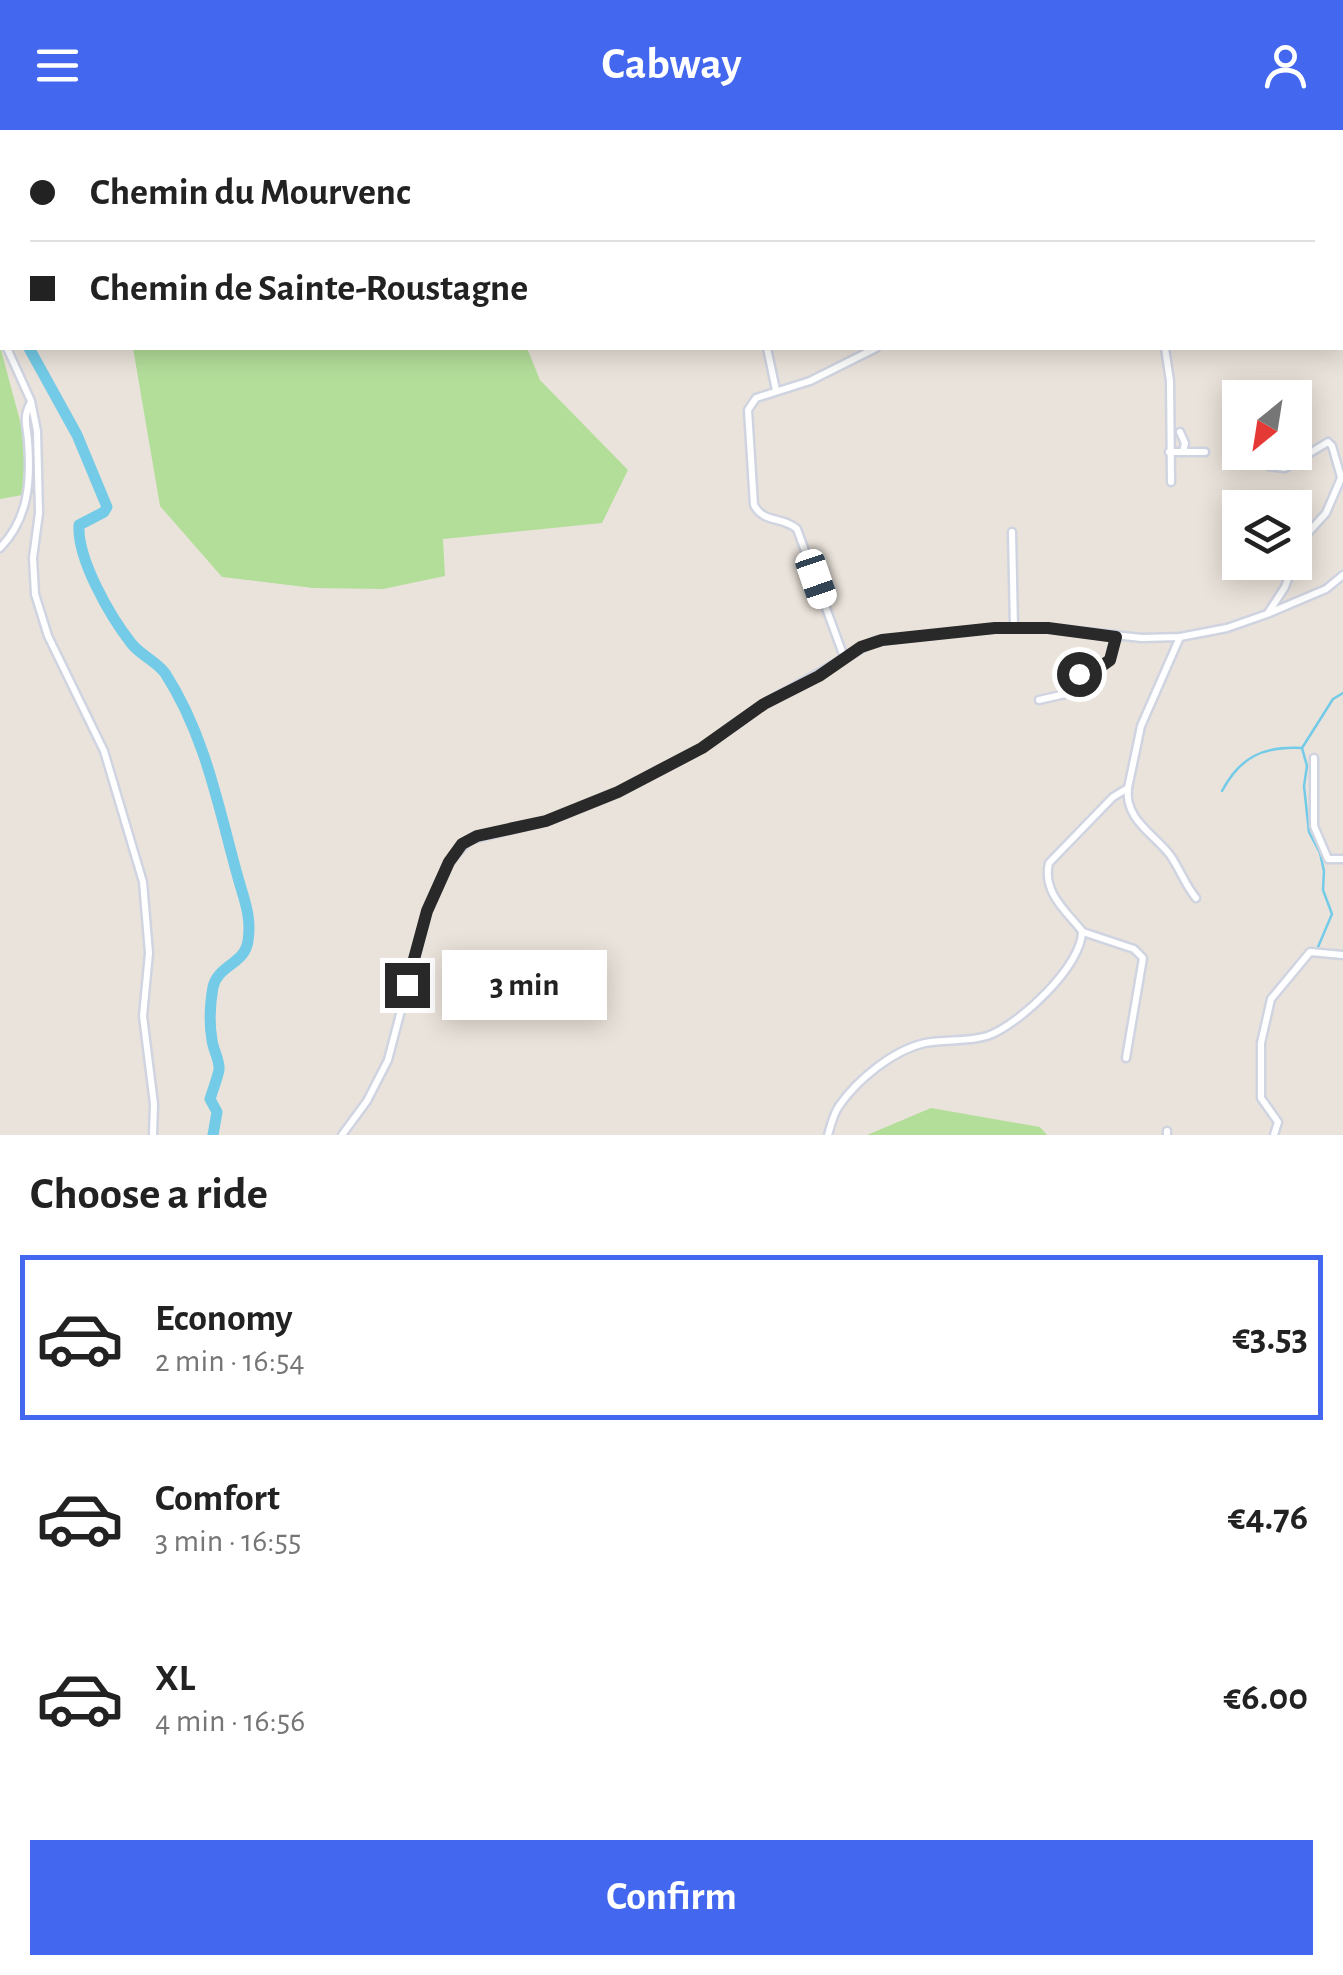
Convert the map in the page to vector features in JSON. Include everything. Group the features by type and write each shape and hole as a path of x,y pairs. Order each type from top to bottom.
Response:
{"street":[{"path":"8,350 31,401 37,431 35,594 48,636 104,752 143,882 149,952 143,1016 154,1104 153,1135"},
{"path":"767,350 776,390"},
{"path":"844,657 797,529 788,522 763,517 754,505 748,410 754,399 810,381 872,350"},
{"path":"1164,350 1170,381 1172,482"},
{"path":"0,548 13,532 26,503 28,440 24,420 31,401"},
{"path":"1180,432 1185,443 1183,452"},
{"path":"1312,452 1328,442 1342,477 1328,510 1312,527"},
{"path":"1169,452 1206,452"},
{"path":"1012,532 1014,628"},
{"path":"342,1135 367,1100 388,1060 427,911 449,862 462,844 477,836 546,821 618,792 702,748 764,704 819,676 844,657 882,640 1014,628 1116,637 1180,637 1227,628 1267,614 1326,589 1343,574"},
{"path":"1267,614 1287,580"},
{"path":"1040,700 1074,692 1083,668 1110,660 1116,637"},
{"path":"1180,637 1140,726 1128,788 1130,808 1150,838 1170,856 1196,898"},
{"path":"1314,758 1314,828 1328,860 1343,859"},
{"path":"1126,1058 1143,964 1141,954 1082,932 1054,897 1047,875 1049,863 1113,797 1128,788"},
{"path":"828,1135 843,1101 889,1060 918,1045 986,1036 1008,1026 1055,982 1080,947 1082,932"},
{"path":"1274,1135 1278,1122 1261,1098 1260,1056 1270,1003 1310,952 1343,955"}],"green space":[{"path":"0,350 1,350 39,492 0,499"},
{"path":"133,350 528,350 540,380 628,470 602,523 443,539 445,576 383,589 313,588 222,577 160,506"},
{"path":"931,1108 1040,1127 1047,1135 867,1135"}],"waterway":[{"path":"30,350 77,435 107,507 79,525 89,570 123,632 165,673 179,697 209,771 246,906 246,949 220,974 212,993 211,1034 219,1066 210,1099 217,1112 213,1135"},
{"path":"1318,947 1332,914 1323,890 1320,853 1309,832 1304,786 1307,766 1302,748 1333,699 1343,693"},
{"path":"1222,791 1237,770 1254,756 1276,749 1302,748"}],"route":[{"path":"407,985 427,911 449,862 462,844 477,836 546,821 618,792 702,748 764,704 819,676 861,647 882,640 995,628 1048,628 1116,637 1110,660 1103,665 1084,667 1079,674"}]}
